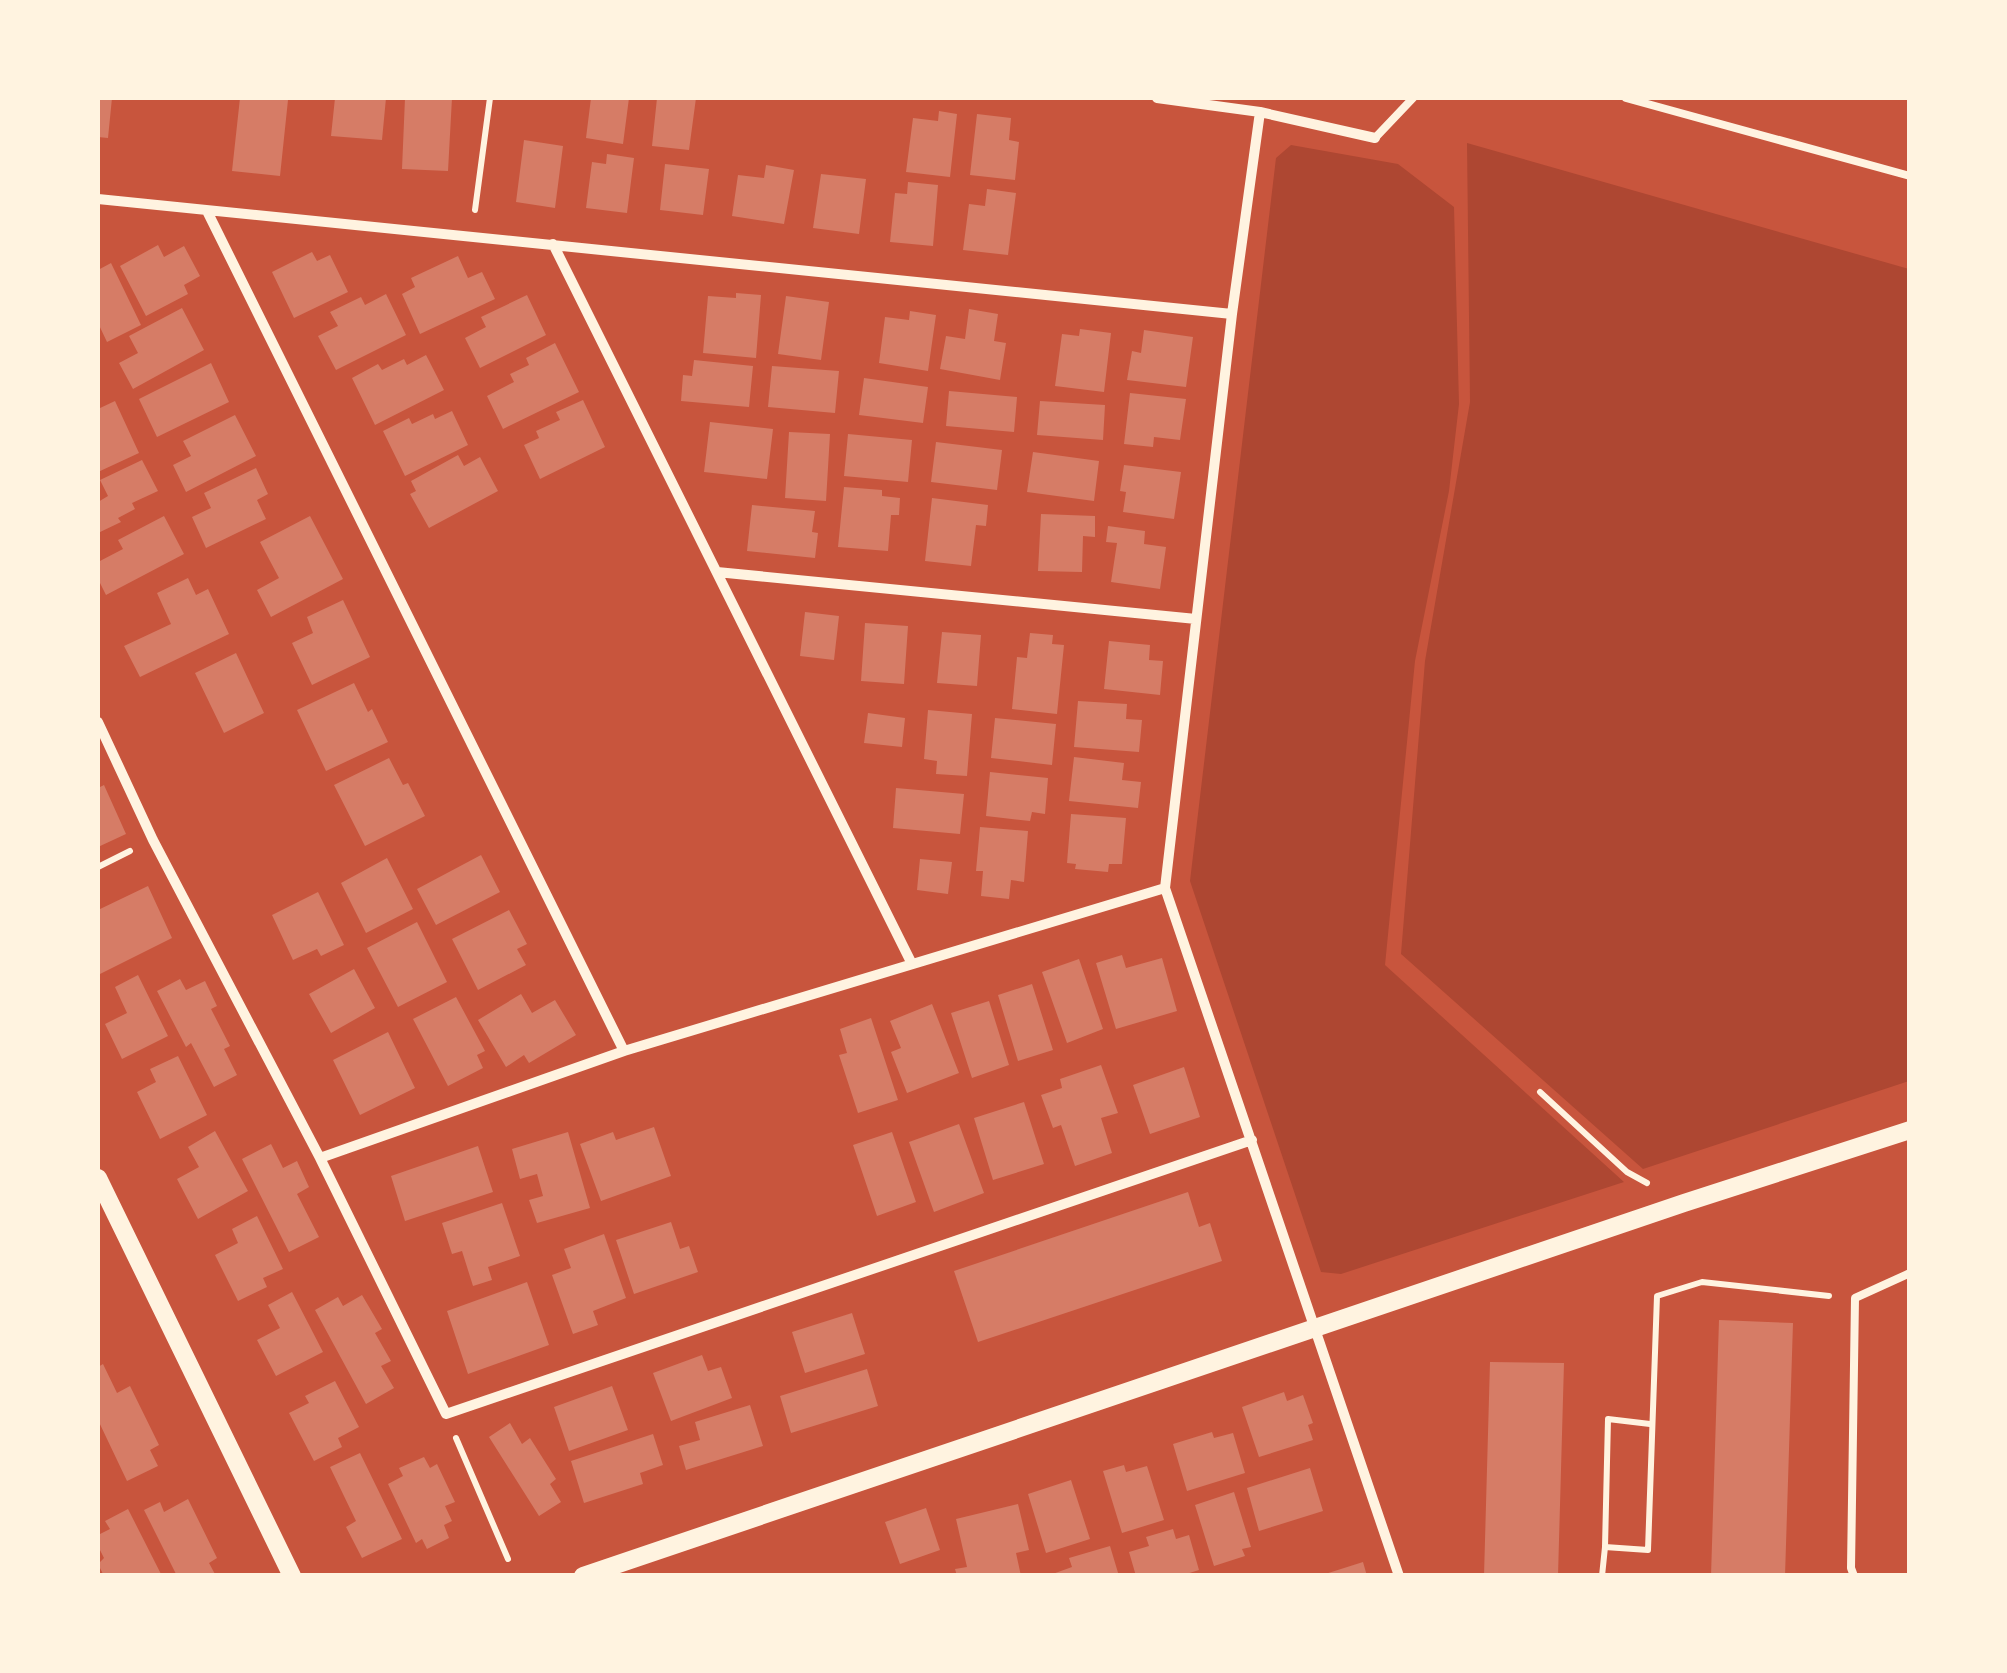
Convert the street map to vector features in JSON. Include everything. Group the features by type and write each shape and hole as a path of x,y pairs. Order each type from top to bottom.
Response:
{"street":[{"path":"1157,98 1260,112 1375,138"},
{"path":"1260,112 1232,314 1166,888 1399,1576"},
{"path":"98,198 1232,314"},
{"path":"207,211 624,1050"},
{"path":"553,244 912,964"},
{"path":"716,572 1196,619"},
{"path":"98,722 153,840 320,1158 446,1414 1252,1140"},
{"path":"320,1158 624,1050 1166,888"},
{"path":"584,1576 1910,1130"},
{"path":"98,1178 292,1576"}],"lane":[{"path":"1375,138 1413,98"},
{"path":"1626,98 1910,176"},
{"path":"1854,1576 1850,1568 1855,1298 1910,1273"}],"path":[{"path":"476,195 490,98"},
{"path":"1540,1092 1628,1172 1648,1184"},
{"path":"1606,1547 1648,1550 1656,1296 1702,1282 1855,1298"},
{"path":"446,1414 508,1560"},
{"path":"1602,1576 1608,1420 1650,1424"}],"shaded area":[{"path":"1467,143 1909,269 1909,1081 1643,1169 1401,954 1425,661 1470,402"},
{"path":"1291,145 1398,164 1454,207 1459,404 1449,491 1415,661 1385,965 1624,1182 1341,1274 1321,1272 1190,881 1276,158"}],"building":[{"path":"98,98 112,98 108,138 98,137"},
{"path":"240,98 288,100 280,176 232,171"},
{"path":"335,98 386,98 382,140 331,136"},
{"path":"405,98 452,98 448,171 402,169"},
{"path":"591,98 629,98 623,144 586,138"},
{"path":"657,98 696,98 689,150 652,146"},
{"path":"939,111 957,114 950,177 906,172 913,118 938,121"},
{"path":"977,114 1011,118 1009,140 1019,142 1015,180 970,175"},
{"path":"524,140 563,146 555,208 516,202"},
{"path":"607,154 634,158 627,213 586,208 592,162 606,164"},
{"path":"665,164 709,169 703,215 660,210"},
{"path":"766,165 794,170 784,224 732,216 738,175 764,178"},
{"path":"821,174 866,179 859,234 813,228"},
{"path":"908,182 938,185 933,246 890,242 895,193 907,194"},
{"path":"987,189 1016,193 1008,255 963,250 969,204 985,206"},
{"path":"158,245 164,257 184,246 200,276 184,285 188,294 146,316 120,266"},
{"path":"312,252 317,261 330,255 348,292 294,318 272,272"},
{"path":"458,256 468,278 482,272 495,299 420,334 402,294 415,287 411,278"},
{"path":"111,263 141,325 107,342 98,323 98,270"},
{"path":"736,293 761,295 756,358 703,353 708,296 736,298"},
{"path":"386,294 406,335 336,370 318,336 338,326 330,312 361,297 365,305"},
{"path":"527,295 546,335 480,368 465,338 486,327 481,317"},
{"path":"786,296 829,302 821,360 778,354"},
{"path":"182,308 204,350 133,389 119,363 138,353 129,336"},
{"path":"969,309 998,314 994,341 1006,343 1000,380 940,369 946,336 965,339"},
{"path":"910,311 936,315 928,371 879,363 885,317 909,320"},
{"path":"1080,329 1111,333 1104,392 1055,386 1062,334 1079,336"},
{"path":"1144,330 1193,337 1186,387 1127,380 1132,351 1141,353"},
{"path":"555,343 579,392 503,429 487,396 514,382 510,374 529,365 526,358"},
{"path":"426,355 444,390 375,425 352,378 378,364 382,370 404,359 407,365"},
{"path":"694,360 753,366 749,407 681,401 683,375 692,376"},
{"path":"211,363 229,402 157,437 139,399"},
{"path":"772,366 839,371 835,413 768,407"},
{"path":"864,378 928,387 923,423 859,415"},
{"path":"949,391 1017,397 1014,432 946,426"},
{"path":"1130,393 1186,399 1180,440 1154,437 1153,447 1124,444"},
{"path":"583,400 605,447 540,479 524,445 539,438 536,431 560,420 556,412"},
{"path":"115,401 139,453 98,472 98,409"},
{"path":"1040,401 1105,405 1103,440 1037,435"},
{"path":"452,411 468,445 405,476 383,431 409,418 412,424 433,414 435,419"},
{"path":"235,415 256,456 186,492 173,465 191,456 183,441"},
{"path":"710,422 773,429 767,479 704,472"},
{"path":"789,432 830,434 826,501 785,498"},
{"path":"848,434 912,440 908,482 844,476"},
{"path":"936,442 1002,450 997,490 931,482"},
{"path":"1033,452 1099,461 1094,501 1027,492"},
{"path":"458,455 464,466 480,457 498,491 429,528 410,494 416,491 411,481"},
{"path":"142,460 158,491 132,503 135,509 118,518 121,522 98,533 98,502 108,496 100,480"},
{"path":"1124,465 1181,472 1174,519 1123,512 1126,492 1120,491"},
{"path":"256,468 268,494 257,500 266,519 206,548 192,517 211,508 204,493"},
{"path":"844,487 882,490 882,496 900,498 899,515 891,515 888,551 838,547"},
{"path":"932,498 988,505 986,526 976,525 971,566 925,561"},
{"path":"752,505 815,511 815,558 747,551"},
{"path":"1041,514 1095,516 1095,537 1083,536 1082,572 1038,571"},
{"path":"164,516 184,554 106,595 98,579 98,562 123,549 118,540"},
{"path":"310,516 343,579 271,617 257,590 279,578 260,542"},
{"path":"1108,526 1145,531 1144,544 1166,547 1160,589 1111,582 1117,543 1106,542"},
{"path":"188,578 196,595 208,589 229,634 140,677 124,646 171,624 157,593"},
{"path":"343,600 370,657 312,685 292,643 313,633 307,617"},
{"path":"805,612 839,616 834,660 800,656"},
{"path":"865,623 908,626 904,684 861,681"},
{"path":"942,632 981,635 977,686 937,683"},
{"path":"1030,633 1053,635 1052,644 1064,645 1057,714 1012,709 1017,657 1027,658"},
{"path":"1109,641 1150,645 1149,660 1163,661 1160,695 1104,689"},
{"path":"236,653 264,713 224,733 195,673"},
{"path":"354,683 388,742 326,771 297,710"},
{"path":"1078,701 1127,704 1126,719 1142,720 1139,752 1074,747"},
{"path":"928,710 972,714 967,776 936,774 937,761 924,759"},
{"path":"868,713 905,718 902,747 864,743"},
{"path":"995,718 1056,724 1052,765 991,758"},
{"path":"1074,757 1124,763 1122,780 1141,782 1138,808 1069,801"},
{"path":"389,758 425,816 365,846 334,785"},
{"path":"990,772 1048,778 1045,814 1032,812 1030,821 986,816"},
{"path":"104,785 126,834 98,847 98,788"},
{"path":"896,788 964,794 960,834 893,828"},
{"path":"1071,814 1126,818 1122,864 1109,864 1108,872 1075,869 1076,864 1067,863"},
{"path":"980,827 1028,831 1024,882 1011,880 1009,899 981,896 983,871 976,871"},
{"path":"481,855 500,892 436,925 417,889"},
{"path":"387,858 413,909 366,933 341,883"},
{"path":"920,859 952,862 948,894 917,890"},
{"path":"148,886 172,938 98,975 98,910"},
{"path":"318,892 344,945 321,956 317,949 293,960 272,915"},
{"path":"509,910 527,944 517,949 526,965 478,990 452,939"},
{"path":"417,922 447,982 398,1007 367,948"},
{"path":"1122,955 1126,968 1162,958 1177,1011 1116,1029 1096,963"},
{"path":"1079,959 1103,1029 1067,1043 1042,972"},
{"path":"354,969 375,1008 331,1033 309,994"},
{"path":"138,975 168,1036 122,1059 105,1024 127,1013 115,987"},
{"path":"180,979 186,990 205,981 217,1006 211,1009 230,1046 224,1049 237,1075 214,1087 191,1043 186,1047 157,991"},
{"path":"1032,984 1053,1050 1018,1061 998,995"},
{"path":"521,994 532,1013 555,1000 576,1035 529,1063 524,1055 506,1067 478,1020"},
{"path":"456,997 485,1051 477,1055 483,1068 448,1086 413,1019"},
{"path":"989,1001 1009,1065 972,1078 951,1013"},
{"path":"932,1004 959,1073 907,1093 891,1052 901,1048 890,1021"},
{"path":"871,1018 898,1100 858,1113 839,1055 847,1053 840,1029"},
{"path":"388,1032 415,1088 360,1115 333,1060"},
{"path":"178,1056 207,1115 160,1139 137,1092 156,1082 150,1069"},
{"path":"1101,1065 1118,1113 1101,1118 1112,1153 1075,1166 1061,1125 1053,1128 1041,1095 1062,1088 1060,1079"},
{"path":"1184,1067 1200,1117 1150,1134 1133,1085"},
{"path":"1024,1102 1044,1164 993,1180 974,1118"},
{"path":"959,1124 984,1193 934,1212 909,1142"},
{"path":"654,1127 671,1176 601,1201 580,1144 613,1132 616,1140"},
{"path":"215,1131 248,1191 198,1219 177,1179 199,1167 188,1147"},
{"path":"568,1132 590,1208 537,1223 529,1200 543,1196 537,1174 520,1179 512,1149"},
{"path":"892,1132 916,1202 877,1216 853,1145"},
{"path":"271,1144 283,1168 297,1161 309,1187 297,1194 319,1237 289,1252 242,1159"},
{"path":"478,1146 493,1192 405,1221 391,1176"},
{"path":"1188,1192 1199,1227 1210,1223 1222,1261 978,1342 954,1271"},
{"path":"502,1203 520,1256 488,1267 492,1280 473,1286 462,1251 452,1254 442,1223"},
{"path":"257,1216 283,1269 263,1278 267,1287 238,1301 215,1255 238,1243 232,1229"},
{"path":"671,1222 680,1249 689,1246 698,1272 634,1294 616,1240"},
{"path":"604,1234 626,1298 593,1311 598,1325 573,1334 552,1275 571,1268 564,1249"},
{"path":"527,1282 549,1345 468,1374 447,1311"},
{"path":"292,1292 323,1352 276,1376 257,1340 280,1328 268,1305"},
{"path":"362,1295 382,1329 375,1333 391,1361 381,1366 394,1388 366,1404 315,1310 338,1297 343,1306"},
{"path":"852,1313 865,1354 805,1373 792,1332"},
{"path":"1719,1320 1793,1323 1785,1576 1711,1576"},
{"path":"702,1355 708,1371 721,1367 732,1398 671,1421 653,1373"},
{"path":"1490,1362 1564,1363 1558,1576 1484,1576"},
{"path":"103,1364 117,1393 130,1386 159,1445 150,1450 158,1466 127,1481 98,1420 98,1367"},
{"path":"867,1369 878,1406 791,1433 780,1396"},
{"path":"335,1381 359,1427 338,1438 342,1447 314,1461 289,1413 309,1403 305,1396"},
{"path":"612,1386 628,1430 569,1451 554,1407"},
{"path":"1284,1392 1287,1401 1303,1395 1313,1423 1308,1425 1313,1440 1259,1457 1242,1407"},
{"path":"750,1405 763,1446 686,1470 679,1446 700,1440 695,1422"},
{"path":"510,1423 522,1444 530,1438 556,1479 550,1484 561,1502 539,1516 489,1437"},
{"path":"1212,1432 1214,1438 1233,1433 1245,1473 1187,1491 1173,1444"},
{"path":"653,1434 663,1465 640,1473 643,1484 584,1503 571,1461"},
{"path":"360,1453 402,1539 362,1558 346,1527 356,1521 330,1467"},
{"path":"424,1457 430,1468 437,1464 455,1502 445,1506 452,1521 444,1525 449,1538 427,1549 422,1539 416,1543 388,1484 403,1476 399,1468"},
{"path":"1124,1465 1126,1472 1147,1466 1164,1520 1122,1533 1103,1471"},
{"path":"1310,1468 1323,1511 1259,1531 1247,1488"},
{"path":"1071,1480 1090,1539 1046,1553 1028,1494"},
{"path":"1234,1492 1251,1547 1242,1549 1245,1556 1214,1566 1195,1505"},
{"path":"188,1499 217,1558 209,1563 216,1576 177,1576 144,1510 160,1502 164,1512"},
{"path":"1018,1504 1029,1550 1016,1553 1021,1576 957,1576 955,1569 967,1567 956,1519"},
{"path":"926,1508 940,1550 900,1564 885,1522"},
{"path":"128,1509 162,1576 104,1576 98,1564 104,1558 98,1535 110,1529 105,1521"},
{"path":"1173,1529 1176,1539 1189,1535 1199,1570 1180,1576 1136,1576 1129,1552 1149,1546 1146,1537"},
{"path":"1110,1546 1119,1576 1047,1576 1072,1567 1069,1558"},
{"path":"1363,1562 1367,1576 1322,1576 1322,1575"}]}
